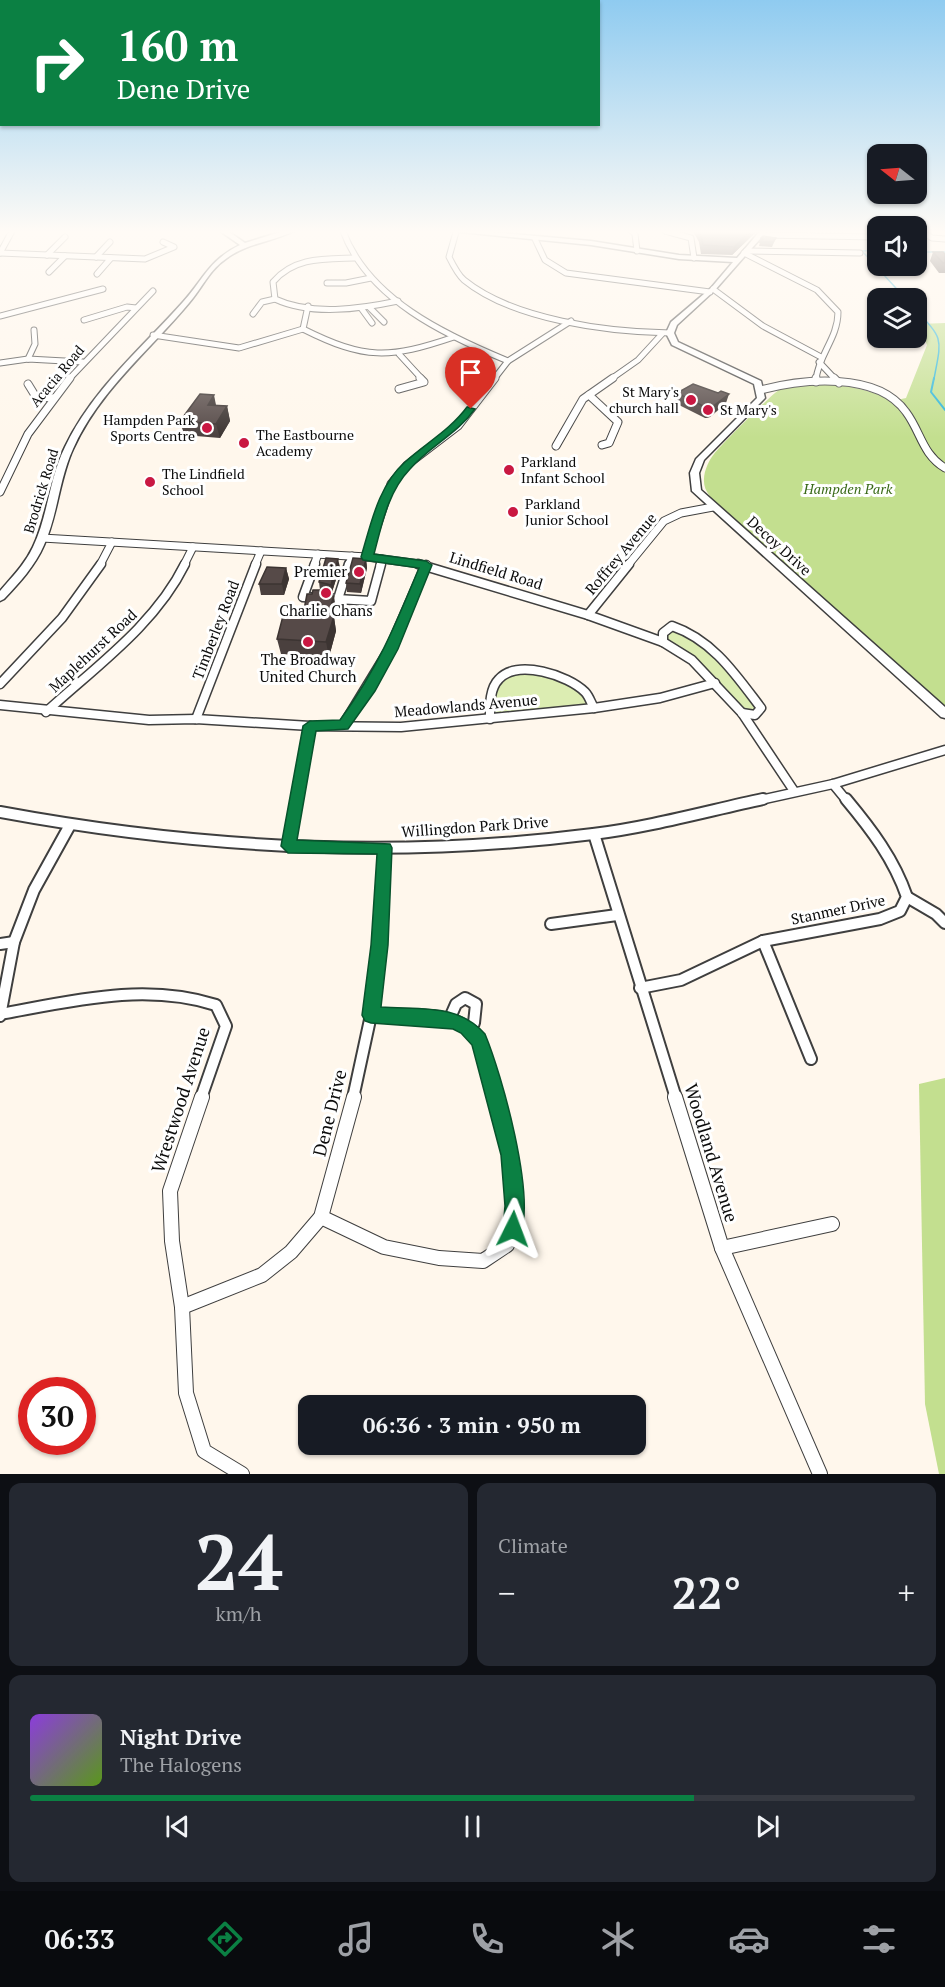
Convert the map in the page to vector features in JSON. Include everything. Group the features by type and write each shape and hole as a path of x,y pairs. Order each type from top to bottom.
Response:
{"street":[{"path":"0,316 62,300"},
{"name":"Acacia Road","path":"0,492 25,436 82,362 144,300"},
{"name":"Brodrick Road","path":"0,597 20,575 42,538 56,481 76,433 113,378 189,300"},
{"path":"253,314 262,302 272,300"},
{"path":"276,300 308,306 361,308 398,301 454,337 508,361"},
{"path":"501,300 530,314 666,333 687,351 759,386 799,381 867,387 895,399 908,413 921,446 929,457 945,468"},
{"path":"556,446 583,399 638,360 700,300"},
{"path":"725,300 763,326 820,359 839,383"},
{"path":"816,382 820,359 838,334 840,325 838,312 827,300"},
{"path":"303,329 308,306"},
{"path":"84,320 127,307 136,308"},
{"path":"369,307 384,322"},
{"path":"361,308 372,323"},
{"path":"367,557 392,484 418,454 458,425 508,361 571,321"},
{"path":"153,335 239,348 303,329 359,354 399,354 454,337"},
{"path":"28,359 35,344 34,330"},
{"path":"399,354 424,382 399,388"},
{"path":"0,363 28,359 82,362"},
{"path":"28,384 36,397 54,398"},
{"name":"Decoy Drive","path":"759,386 761,398 706,451 696,465 693,478 697,491 945,714"},
{"path":"589,395 618,422 609,443 602,445"},
{"name":"Roffrey Avenue","path":"588,615 664,521 681,513 713,507"},
{"name":"Lindfield Road","path":"42,538 367,557 426,565 588,615 663,642 692,660 742,713 794,791"},
{"path":"0,684 74,605 94,578 112,542"},
{"name":"Maplehurst Road","path":"46,712 146,621 177,580 193,547"},
{"name":"Timberley Road","path":"196,719 261,551"},
{"path":"318,554 303,597 371,601 382,559"},
{"path":"338,599 352,556"},
{"path":"343,725 370,688 392,649 426,565"},
{"path":"663,642 663,633 672,626 702,637 761,708 755,715 742,713"},
{"path":"490,719 492,694 500,678 518,670 536,671 564,680 586,693 594,708"},
{"name":"Meadowlands Avenue","path":"0,705 46,712 149,720 196,719 310,726 401,727 594,708 660,698 715,683"},
{"path":"288,846 310,726"},
{"name":"Willingdon Park Drive","path":"0,812 70,825 216,843 385,848 594,834 833,784 945,750"},
{"name":"Stanmer Drive","path":"640,988 681,980 714,966 763,940 880,919 900,911 907,897 903,882 888,855 833,784"},
{"path":"0,1015 14,942 34,890 70,825"},
{"name":"Woodland Avenue","path":"594,834 617,915 722,1248 820,1474"},
{"name":"Dene Drive","path":"182,1307 262,1275 291,1252 321,1217 352,1105 371,1015 380,945 385,848"},
{"path":"907,897 936,914 945,923"},
{"path":"551,924 617,915"},
{"path":"763,940 811,1059"},
{"path":"0,944 14,942"},
{"name":"Wrestwood Avenue","path":"0,1015 121,995 197,997 216,1005 226,1026 170,1191 172,1241 182,1307 186,1393 204,1451 242,1474"},
{"path":"449,1020 458,1000 465,998 476,1004 477,1011 474,1023 468,1027"},
{"path":"321,1217 384,1246 439,1258 483,1261 507,1245 513,1229 515,1206 511,1155 479,1040 461,1022 371,1015"},
{"path":"722,1248 832,1224"}],"green space":[{"name":"Hampden Park","path":"945,323 945,707 719,507 706,491 704,483 707,466 714,454 780,389 805,384 837,385 868,391 892,401 906,398 927,348 927,324"},
{"path":"672,626 702,637 761,708 755,715 742,713 715,683 663,642"},
{"path":"518,670 536,671 586,693 594,708 490,719 490,706 500,678"},
{"path":"945,1078 945,1474 939,1474 925,1404 919,1084"}],"building":[{"path":"693,384 718,393 721,391 729,394 712,407 707,408 677,393"},
{"path":"200,394 214,395 208,405 227,406 216,424 180,421"},
{"path":"326,558 338,559 331,585 319,582"},
{"path":"353,558 366,559 360,584 346,583"},
{"path":"267,567 286,568 282,584 259,584"},
{"path":"313,590 326,590 325,595 334,596 328,614 334,616 326,642 277,639 284,612 303,615 307,594 312,594"}],"waterway":[{"path":"927,323 936,334 939,348 934,379"},
{"path":"934,378 931,392 945,410"}],"place":[{"name":"St Mary's church hall","path":"691,400"},
{"name":"St Mary's","path":"708,410"},
{"name":"Hampden Park Sports Centre","path":"207,428"},
{"name":"The Eastbourne Academy","path":"244,443"},
{"name":"Parkland Infant School","path":"509,470"},
{"name":"The Lindfield School","path":"150,482"},
{"name":"Parkland Junior School","path":"513,512"},
{"name":"Premier","path":"359,572"},
{"name":"Charlie Chans","path":"326,593"},
{"name":"The Broadway United Church","path":"308,642"}],"route":[{"path":"471,409 458,426 418,454 407,465 392,484 382,506 367,557 426,565 392,649 370,688 343,725 310,726 288,846 385,848 380,945 371,1015 454,1020 468,1027 479,1040 511,1155 515,1206 513,1229"}]}
